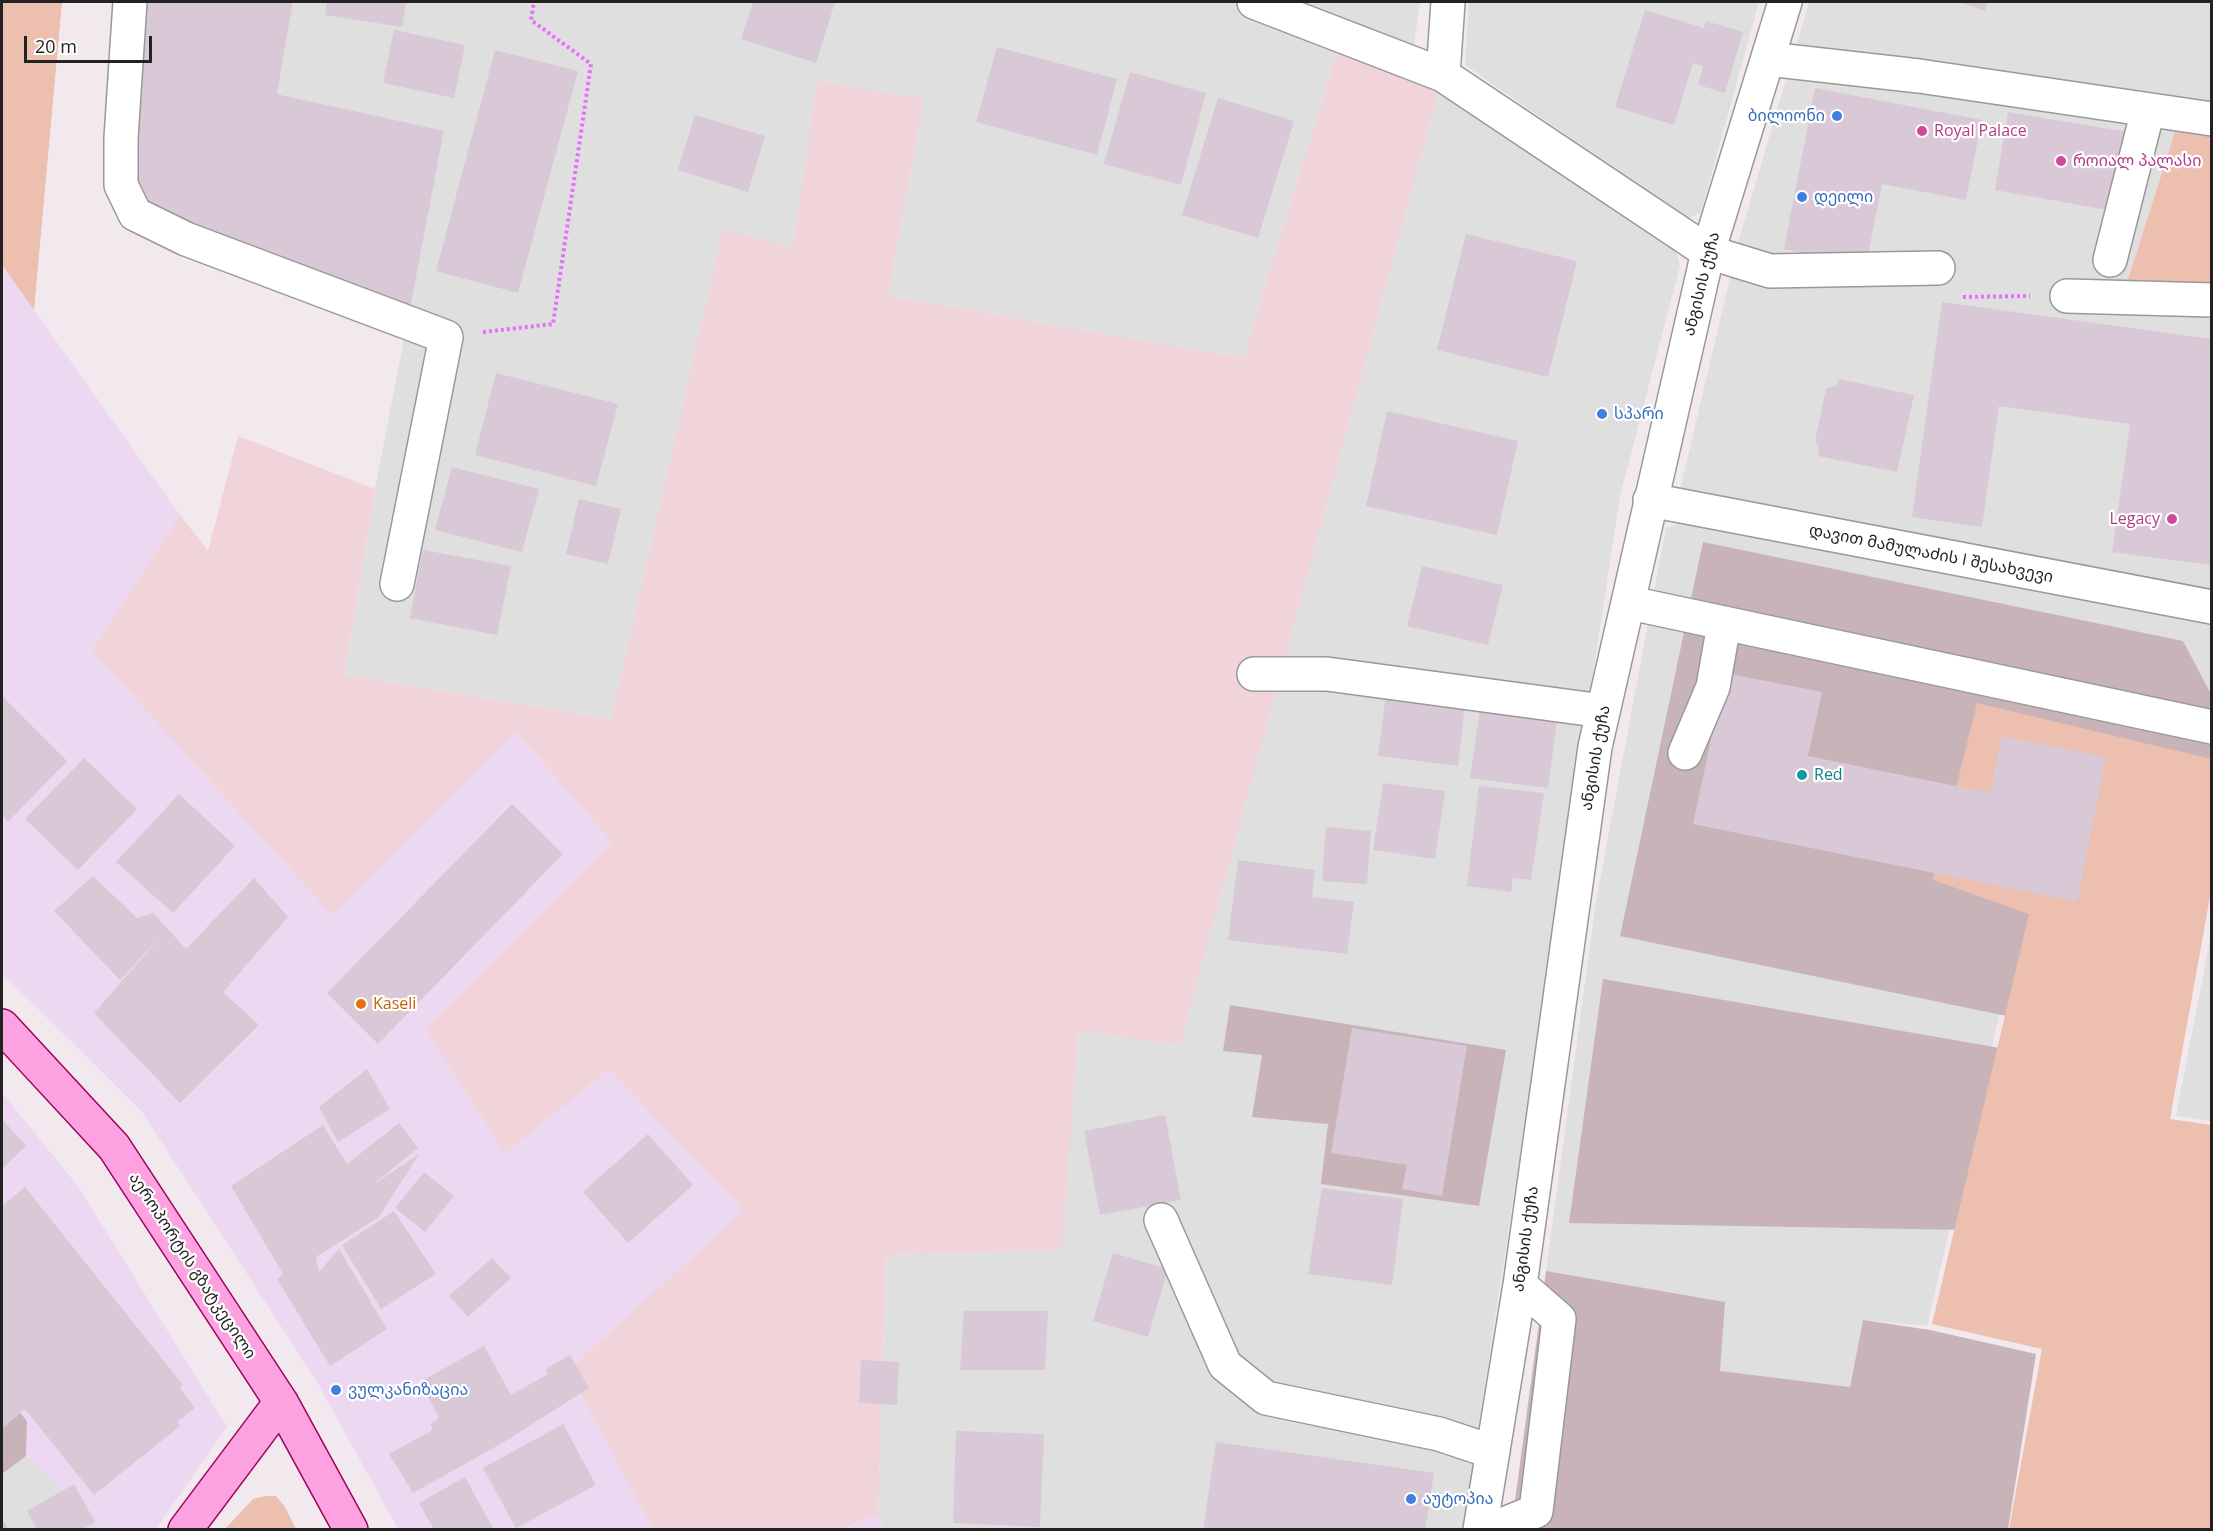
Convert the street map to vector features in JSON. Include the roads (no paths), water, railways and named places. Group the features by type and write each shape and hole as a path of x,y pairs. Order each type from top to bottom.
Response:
{"main road":[{"name":"აეროპორტის გზატკეცილი","path":"2,1026 114,1147 281,1402 351,1530"},
{"path":"185,1530 281,1402"}],"street":[{"path":"130,2 121,138 121,186 135,214 186,239 446,337 397,584"},
{"path":"1254,2 1443,75 1708,252 1770,271 1938,268"},
{"path":"1443,75 1448,2"},
{"name":"ანგისის ქუჩა","path":"1480,1530 1520,1285 1595,747 1630,603 1650,500 1708,252 1785,2"},
{"path":"1768,59 1919,76 2211,119"},
{"path":"2110,260 2148,110"},
{"path":"2067,296 2211,300"},
{"name":"დავით მამულაძის I შესახვევი","path":"1650,500 2211,607"},
{"path":"1630,603 2211,727"},
{"path":"1685,753 1713,687 1724,624"},
{"path":"1254,674 1327,674 1604,711"},
{"path":"1161,1220 1225,1365 1266,1398 1439,1434 1493,1452"},
{"path":"1490,1530 1536,1511 1558,1319 1520,1285"}],"place":[{"name":"ბილიონი","path":"1837,116"},
{"name":"Royal Palace","path":"1922,131"},
{"name":"როიალ პალასი","path":"2061,161"},
{"name":"დეილი","path":"1802,197"},
{"name":"სპარი","path":"1602,414"},
{"name":"Legacy","path":"2172,519"},
{"name":"Red","path":"1802,775"},
{"name":"Kaseli","path":"361,1004"},
{"name":"ვულკანიზაცია","path":"336,1390"},
{"name":"აუტოპია","path":"1411,1499"}]}
